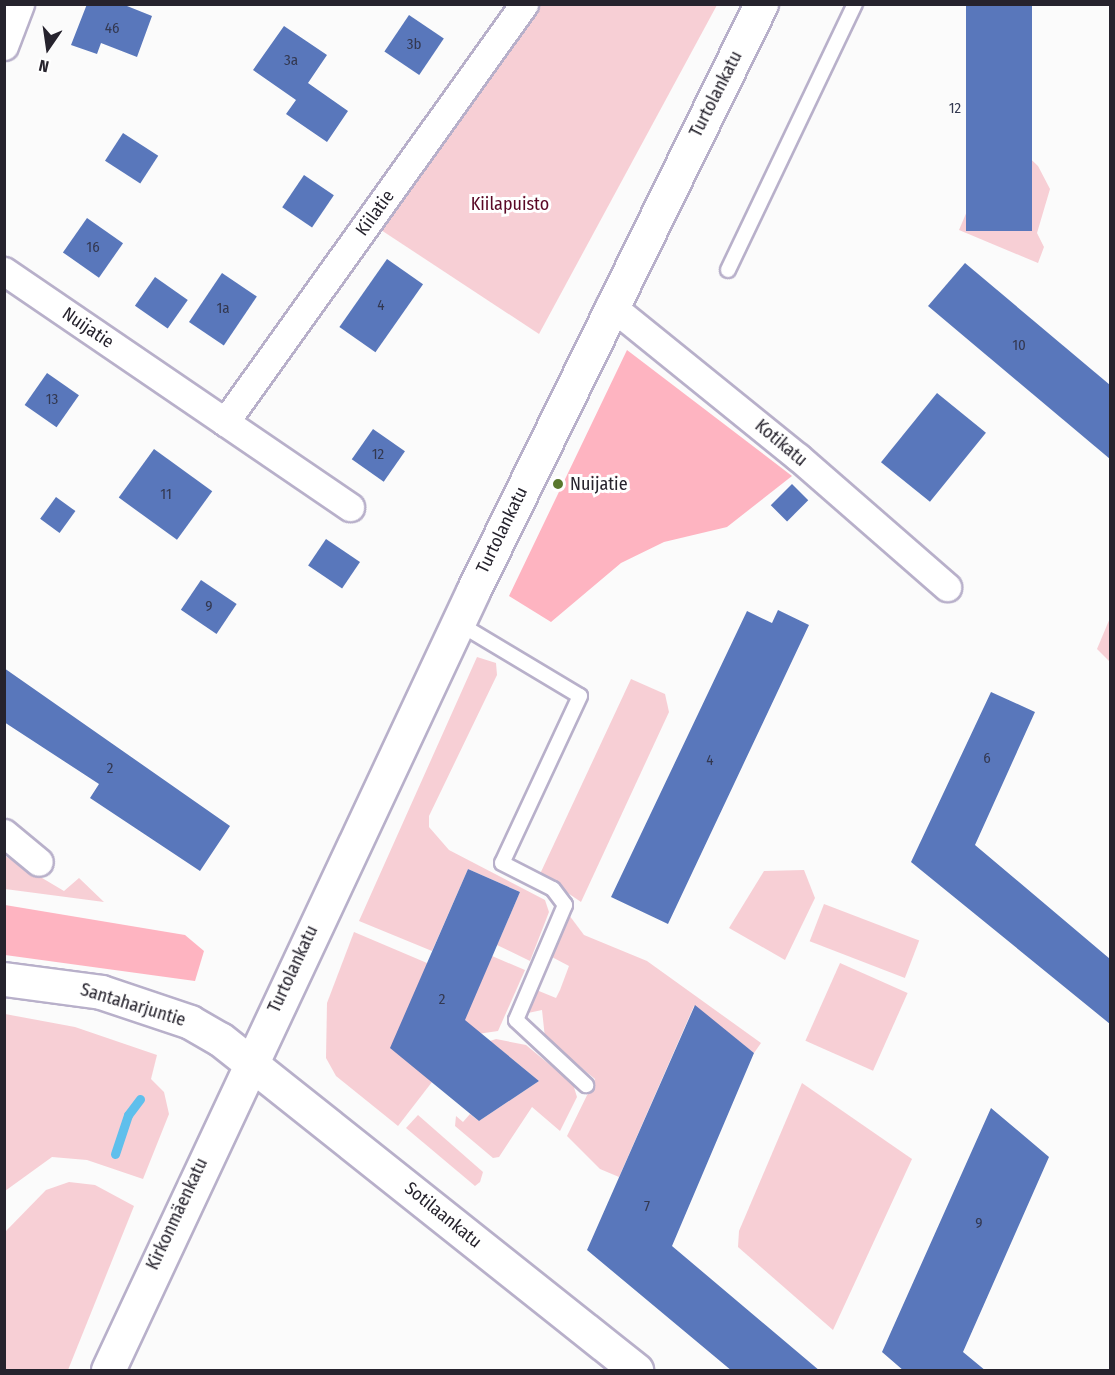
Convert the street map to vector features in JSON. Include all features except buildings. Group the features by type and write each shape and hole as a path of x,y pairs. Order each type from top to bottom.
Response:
{"main road":[{"name":"Turtolankatu","path":"250,1060 610,305 761,4"},
{"name":"Santaharjuntie","path":"4,979 66,985 141,1004 190,1022 250,1060"},
{"name":"Kirkonmäenkatu","path":"108,1371 250,1060"},
{"name":"Sotilaankatu","path":"250,1060 636,1371"}],"street":[{"path":"4,46 20,4"},
{"name":"Kiilatie","path":"225,422 524,4"},
{"name":"Nuijatie","path":"4,271 350,507"},
{"name":"Kotikatu","path":"610,305 798,457 947,587"},
{"path":"4,833 39,862"}],"lane":[{"path":"728,270 855,4"},
{"path":"458,623 580,696 502,863 553,889 564,905 516,1020 586,1085"}],"green space":[{"name":"Kiilapuisto","path":"542,4 717,5 539,334 381,230"},
{"path":"1018,147 1038,166 1050,189 1037,233 1044,247 1038,263 959,230 990,157"},
{"path":"1110,618 1110,662 1097,649"},
{"path":"477,657 496,663 497,675 429,816 429,827 449,850 545,900 549,912 530,961 497,945 520,892 468,869 432,951 359,921"},
{"path":"631,679 665,694 669,712 581,902 540,874"},
{"path":"5,856 64,891 79,878 104,902 5,889"},
{"path":"804,870 815,898 785,960 729,928 764,871"},
{"path":"824,904 919,941 905,978 810,941"},
{"path":"569,915 584,935 647,961 761,1043 754,1053 694,1006 619,1177 600,1169 567,1136 595,1079 545,1038 542,1010 528,1013 534,989 556,998 560,990 569,966 550,956"},
{"path":"354,932 427,963 432,1082 398,1126 336,1076 326,1058 327,1003"},
{"path":"492,956 525,970 498,1031 457,1037"},
{"path":"840,963 908,993 873,1071 805,1041"},
{"path":"5,1014 75,1027 157,1055 151,1079 164,1092 169,1114 143,1179 87,1160 52,1157 5,1191"},
{"path":"496,1039 526,1045 573,1084 577,1097 560,1131 532,1107 499,1157 493,1158 455,1126 456,1116 463,1122 470,1114 479,1121 539,1081 494,1044 460,1051"},
{"path":"802,1083 912,1159 833,1330 738,1247 739,1231"},
{"path":"418,1115 483,1172 480,1182 475,1186 406,1128"},
{"path":"69,1182 95,1185 134,1206 68,1370 5,1370 5,1232 46,1190"}],"shaded area":[{"path":"627,350 792,476 727,527 664,542 621,563 551,622 509,596"},
{"path":"5,905 185,935 204,951 195,981 5,955"}],"waterway":[{"path":"115,1154 128,1115 140,1099"}],"place":[{"name":"Nuijatie","path":"558,484"}]}
